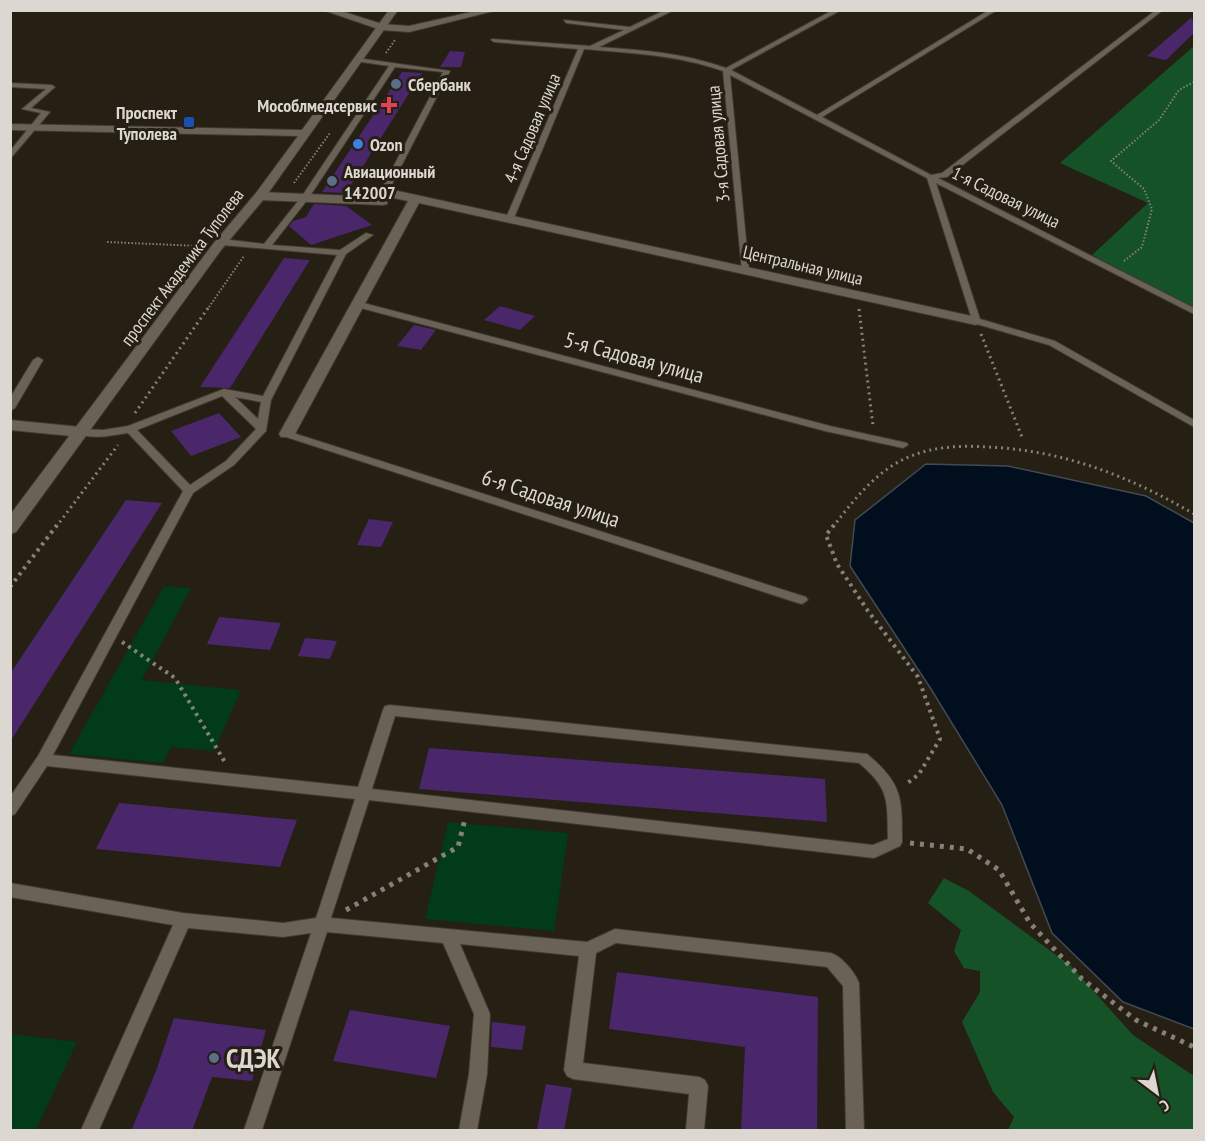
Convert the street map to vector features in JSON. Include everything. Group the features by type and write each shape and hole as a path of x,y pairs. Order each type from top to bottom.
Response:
{"street":[{"path":"327,10 381,27 409,29 494,10"},
{"name":"проспект Академика Туполева","path":"10,528 222,242 260,196 394,10"},
{"path":"10,127 304,133"},
{"path":"260,196 383,201 384,192"},
{"name":"Центральная улица","path":"384,192 976,321"},
{"path":"287,434 415,199"},
{"path":"10,425 81,432"}],"lane":[{"path":"591,48 671,10"},
{"name":"3-я Садовая улица","path":"745,270 726,70 838,10"},
{"path":"816,118 994,10"},
{"name":"1-я Садовая улица","path":"930,177 944,175 1160,10"},
{"path":"566,21 631,30"},
{"path":"494,40 698,60 726,70 930,177 976,321"},
{"name":"4-я Садовая улица","path":"510,218 581,48"},
{"path":"357,60 447,71 384,192"},
{"path":"266,247 305,197 393,65"},
{"path":"10,85 52,87 25,109 46,112 10,157"},
{"name":"1-я Садовая улица","path":"930,177 1194,311"},
{"path":"10,810 44,760 189,491 230,463 262,429 266,400 342,253 369,235"},
{"path":"222,242 342,253"},
{"name":"5-я Садовая улица","path":"356,304 829,429 903,445"},
{"name":"Центральная улица","path":"976,321 1052,343 1194,423"},
{"path":"10,408 38,360"},
{"path":"81,432 103,433 130,429 224,392 266,400"},
{"path":"224,392 262,429"},
{"path":"130,429 189,491"},
{"name":"6-я Садовая улица","path":"287,434 802,600"},
{"path":"44,760 364,794 874,852 895,842 894,794 882,773 862,758 390,710 364,794 322,924 253,1131"},
{"path":"10,890 183,920 283,930 322,924 588,950 615,936 831,960 851,983 855,1131"},
{"path":"90,1131 183,920"},
{"path":"449,937 482,1014 478,1074 468,1131"},
{"path":"588,950 573,1070 699,1086 695,1131"}],"path":[{"path":"1130,268 1120,264 1142,247 1152,209 1144,189 1111,161 1164,114 1173,95 1190,82 1194,82"},
{"path":"107,242 208,247"},
{"path":"10,587 130,429 132,417 249,250"},
{"path":"858,296 874,439"},
{"path":"976,321 1022,437"},
{"path":"894,794 919,774 940,739 918,677 868,611 837,564 826,535 861,491 892,466 926,450 974,445 1073,458 1152,490 1194,514"},
{"path":"112,634 175,678 212,738 234,780"},
{"path":"322,924 458,847 469,806"},
{"path":"895,842 967,849 999,870 1030,923 1083,979 1136,1020 1194,1047"}],"green space":[{"path":"1194,46 1194,308 1092,255 1148,203 1060,163"},
{"path":"164,586 191,588 142,680 241,690 214,751 171,747 163,763 69,754"},
{"path":"448,822 568,833 554,931 425,919"},
{"path":"944,878 969,891 1071,966 1133,1035 1194,1076 1194,1130 1008,1130 1014,1117 993,1092 962,1022 980,992 980,971 964,968 954,951 961,930 928,903"},
{"path":"11,1034 77,1042 36,1130 11,1130"}],"water":[{"path":"926,464 1008,466 1146,496 1194,523 1194,1029 1123,1002 1052,933 1002,805 931,689 850,566 855,520"}],"building":[{"path":"1191,18 1194,22 1194,33 1166,60 1147,56"},
{"path":"450,51 465,52 461,67 440,67"},
{"path":"402,72 422,73 346,193 322,192"},
{"path":"314,204 346,206 372,225 311,245 289,226 293,221 306,217"},
{"path":"284,258 310,260 230,388 200,387"},
{"path":"500,306 535,316 520,330 484,320"},
{"path":"414,325 436,330 421,350 397,346"},
{"path":"219,413 241,437 191,456 171,431"},
{"path":"126,500 162,503 10,742 10,674"},
{"path":"369,519 393,522 381,547 357,545"},
{"path":"219,617 281,623 270,650 207,644"},
{"path":"305,638 337,641 330,659 298,656"},
{"path":"429,748 825,779 827,822 419,789"},
{"path":"119,803 297,820 280,867 96,849"},
{"path":"617,972 818,997 817,1131 741,1131 745,1047 609,1029"},
{"path":"350,1010 450,1026 436,1078 333,1061"},
{"path":"174,1018 266,1030 252,1081 212,1077 192,1131 131,1131 156,1071"},
{"path":"492,1022 526,1026 522,1050 491,1047"},
{"path":"546,1084 572,1088 564,1131 537,1129"}],"place":[{"name":"Сбербанк","path":"396,84"},
{"name":"Мособлмедсервис","path":"389,105"},
{"name":"Проспект Туполева","path":"189,122"},
{"name":"Ozon","path":"358,144"},
{"name":"Авиационный 142007","path":"332,181"},
{"name":"СДЭК","path":"214,1058"}]}
